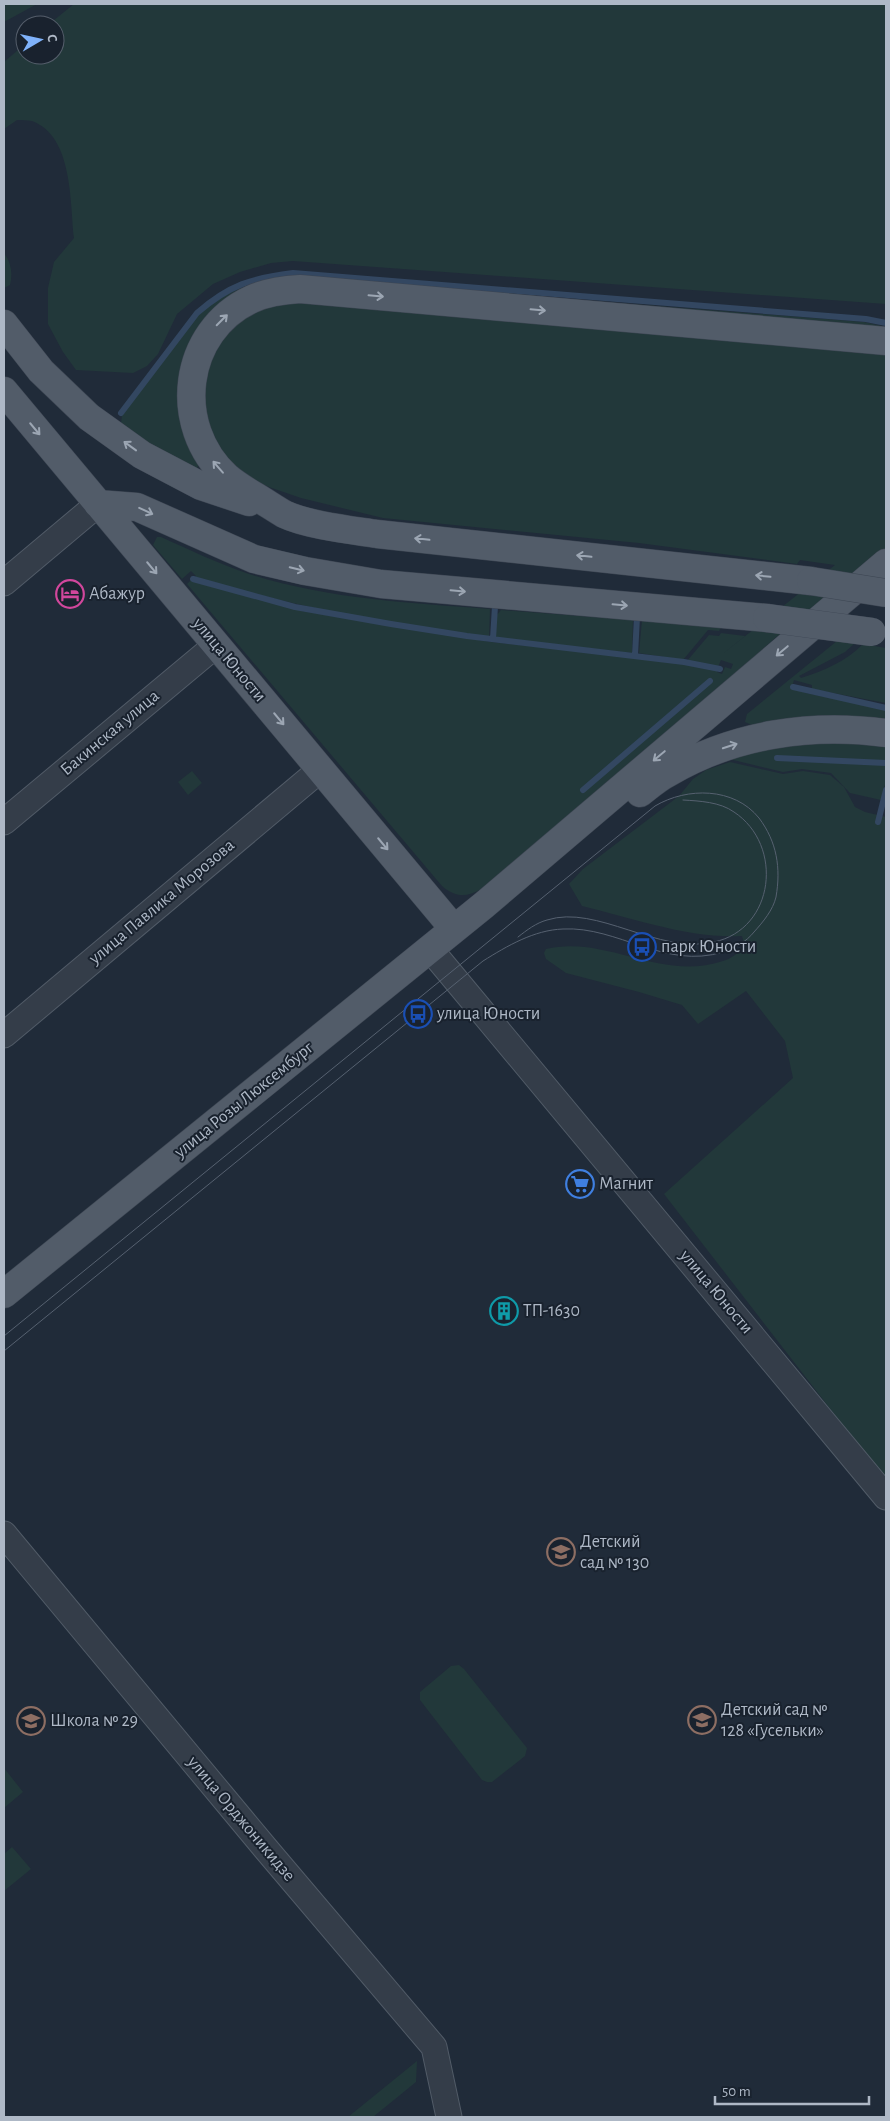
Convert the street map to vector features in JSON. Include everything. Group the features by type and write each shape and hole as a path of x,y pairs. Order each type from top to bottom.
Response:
{"main road":[{"path":"286,514 241,487 216,466 199,438 190,406 192,373 201,350 214,329 238,307 268,293 300,289 886,341"},
{"path":"4,324 41,371 89,417 142,455 201,486 286,514 332,527 377,534 811,581 886,593"},
{"name":"улица Юности","path":"4,391 454,929"},
{"path":"98,504 137,507 254,558 314,573 381,584 767,618 879,633"},
{"path":"484,905 886,563"},
{"path":"484,905 668,773 717,750 758,736 783,732 861,730 886,733"},
{"name":"улица Розы Люксембург","path":"4,1294 484,905"}],"street":[{"path":"4,583 98,504"},
{"name":"Бакинская улица","path":"4,822 216,645"},
{"name":"улица Павлика Морозова","path":"4,1035 320,769"},
{"name":"улица Юности","path":"430,949 886,1497"},
{"name":"улица Орджоникидзе","path":"4,1534 266,1849 434,2047 449,2117"}],"green space":[{"path":"4,4 37,4 15,15 4,22"},
{"path":"74,4 886,4 886,304 293,261 271,263 240,272 213,284 177,314 158,354 147,366 133,373 76,370 63,352 48,324 48,288 54,262 74,238 70,189 62,155 55,141 45,129 32,121 17,120 4,129 4,62 15,53 15,65 65,65 65,15 60,15"},
{"path":"4,253 10,264 11,276 10,285 4,288"},
{"path":"303,276 425,288 864,322 886,327 886,333 285,284 181,368 178,406 186,439 199,462 197,469 172,461 121,424 122,415 198,315 210,305 222,297 247,286 260,282"},
{"path":"304,302 886,352 886,550 774,639 717,690 481,889 465,895 451,892 442,886 187,584 192,579 302,611 491,642 686,663 718,669 717,672 722,674 725,667 731,669 733,664 721,660 718,667 687,661 709,635 719,636 721,633 745,636 720,656 835,565 800,560 797,564 639,543 383,518 301,498 269,487 250,478 218,451 205,423 203,378 223,337 246,317 273,304","holes":["709,679 711,681 582,793 580,791"]},
{"path":"157,537 249,574 308,589 368,599 490,609 489,637 414,627 304,606 195,577 191,571 182,579 153,545"},
{"path":"501,610 633,620 632,653 495,638 496,616"},
{"path":"642,620 721,627 719,631 708,630 683,660 639,653"},
{"path":"837,641 855,643 845,652 799,676 801,678 834,665 850,656 863,644 886,648 886,703 812,689 812,685 794,680 792,687 806,693 886,709 886,722 812,717 752,725 745,722 747,714"},
{"path":"818,740 886,744 886,761 777,756 776,759 886,764 886,781 881,800 850,793 831,773 802,769 783,772 725,758"},
{"path":"730,762 783,774 803,771 830,775 844,787 855,807 865,812 886,817 886,1481 664,1194 793,1078 785,1041 746,991 698,1024 682,1005 566,973 546,959 544,953 546,949 569,946 612,952 655,963 677,966 700,966 726,960 745,947 742,936 722,936 682,931 582,906 569,884 583,869 679,796 693,779 706,770"},
{"path":"192,771 202,783 188,795 178,782"},
{"path":"459,1665 527,1748 525,1756 492,1782 482,1780 420,1700 420,1692 451,1666"},
{"path":"4,1768 23,1792 4,1808"},
{"path":"12,1847 31,1869 4,1891 4,1854"},
{"path":"417,2061 416,2082 373,2117 348,2117"}],"waterway":[{"path":"121,413 197,313 209,303 231,289 253,280 293,273 866,319 886,323"},
{"path":"193,579 295,607 391,624 467,636 684,662 720,669"},
{"path":"493,639 495,606"},
{"path":"635,655 637,617"},
{"path":"583,790 710,681"},
{"path":"793,687 886,708"},
{"path":"777,758 886,763"},
{"path":"878,822 886,790"}],"tram line":[{"path":"4,1336 655,806 681,796 695,793 710,793 737,800 759,818 774,846 778,866 776,897 764,920 744,942 723,952 702,956 681,956 661,952 603,934 563,929 542,932 502,950 483,961 4,1351"},
{"path":"518,937 543,921 566,917 607,923 650,937 671,942 693,944 714,942 734,934 750,921 760,904 766,885 766,864 761,844 750,827 734,812 723,806 683,800"}],"place":[{"name":"Абажур","path":"70,594"},
{"name":"парк Юности","path":"642,947"},
{"name":"улица Юности","path":"418,1014"},
{"name":"Магнит","path":"580,1184"},
{"name":"ТП-1630","path":"504,1311"},
{"name":"Детский сад № 130","path":"561,1552"},
{"name":"Детский сад № 128 «Гусельки»","path":"702,1720"},
{"name":"Школа № 29","path":"31,1721"}]}
